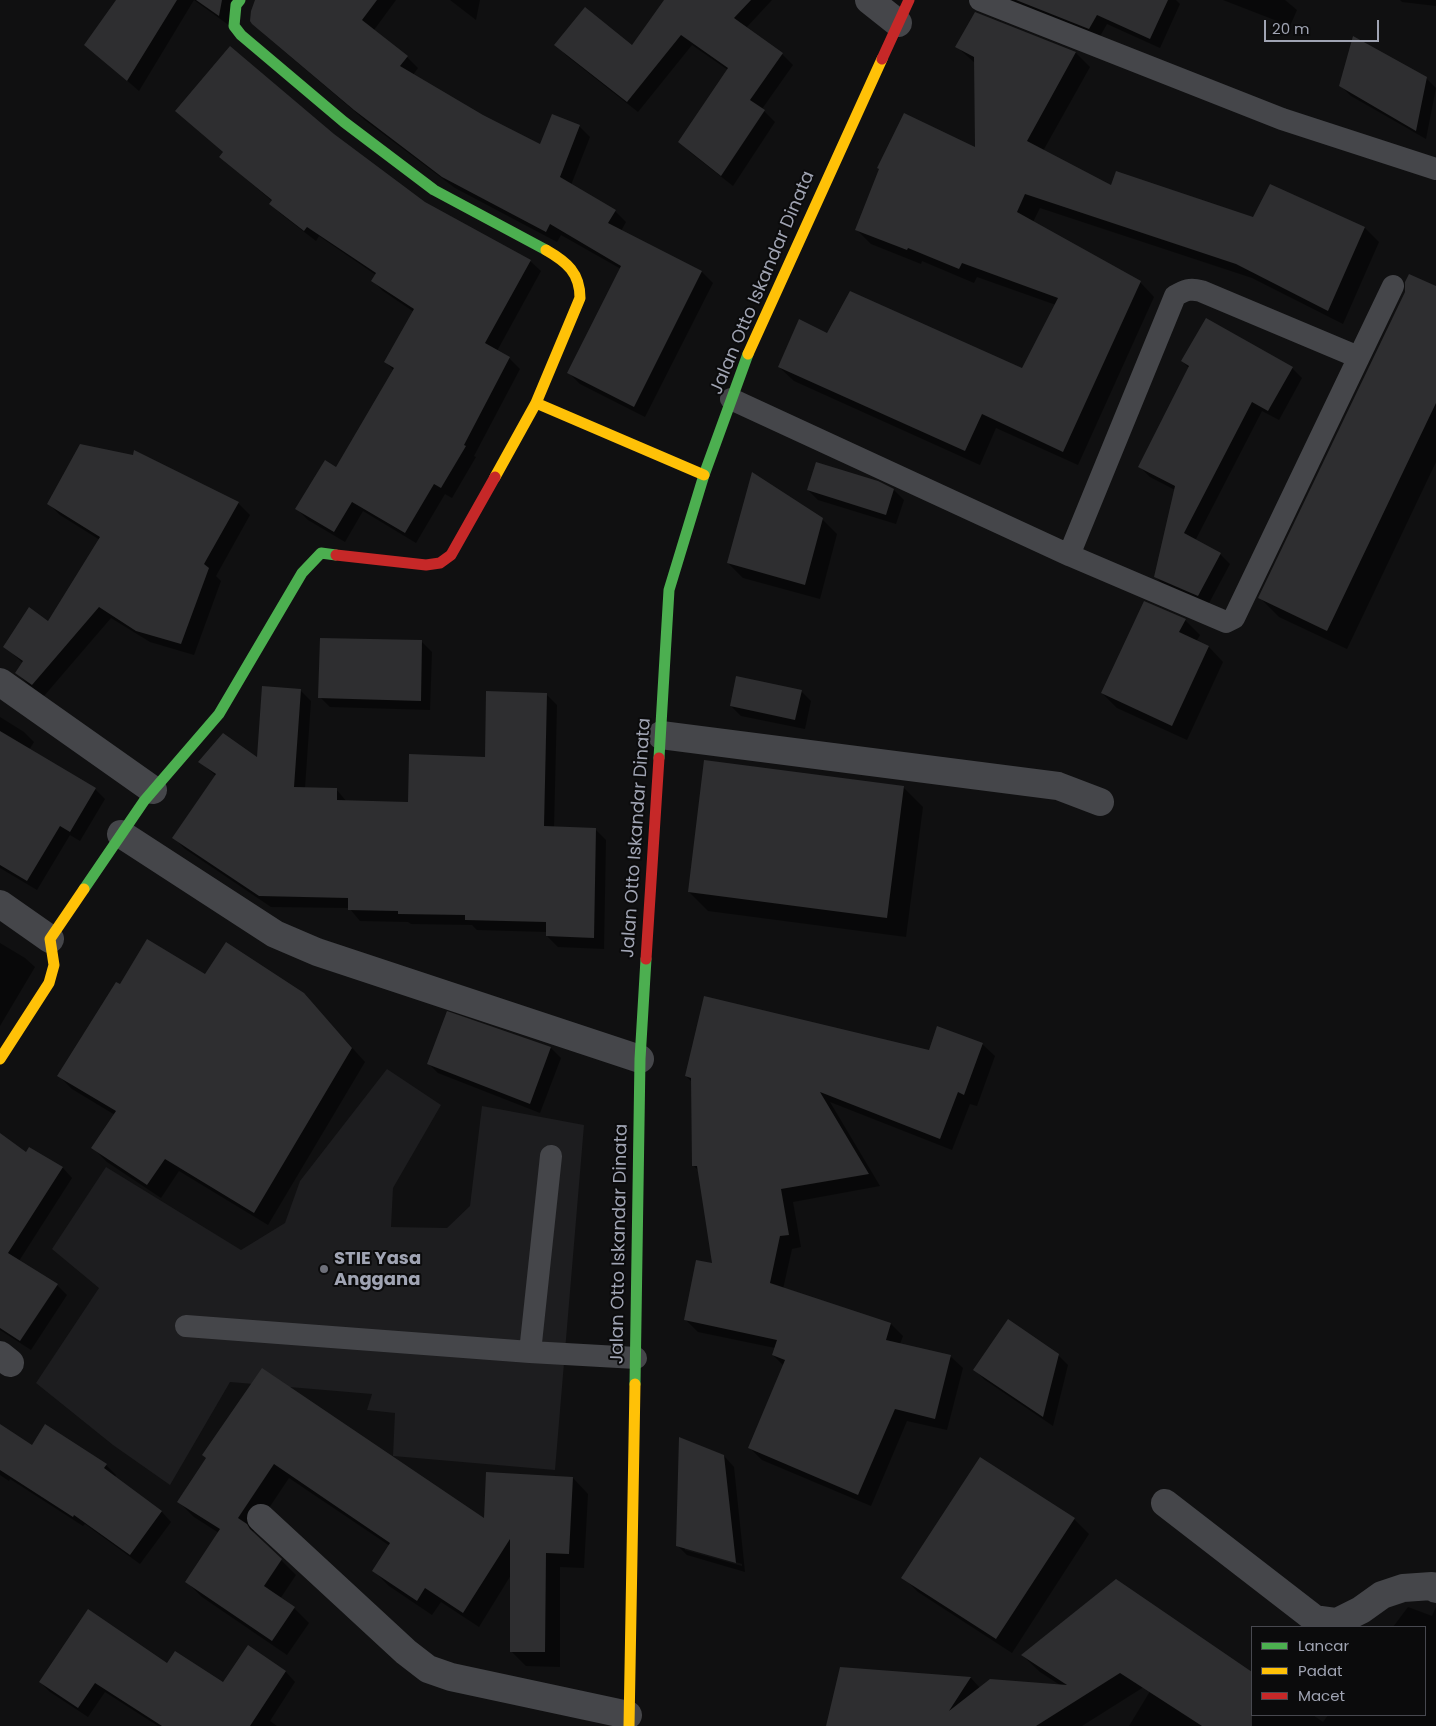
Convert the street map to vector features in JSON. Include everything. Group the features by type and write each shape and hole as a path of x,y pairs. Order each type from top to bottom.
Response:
{"main road":[{"path":"0,1058 49,983 54,965 50,939 144,800 219,714 302,573 320,553 426,565 440,563 450,555 536,403 580,298 581,285 578,278 557,256 434,190 344,122 241,34 234,26 236,6 240,0"},
{"name":"Jalan Otto Iskandar Dinata","path":"629,1721 640,1059 670,590 704,475 749,350 903,12"},
{"path":"536,403 704,475"}],"street":[{"path":"869,0 903,12"},
{"path":"0,682 154,790"},
{"path":"661,736 1058,786 1100,802"},
{"path":"120,834 275,934 317,952 640,1059"},
{"path":"0,904 50,939"},
{"path":"1165,1503 1315,1619 1338,1622 1361,1610 1382,1595 1404,1588 1432,1586 1436,1589"},
{"path":"261,1518 406,1652 428,1669 451,1677 629,1721"}],"lane":[{"path":"980,0 1282,119 1436,169"},
{"path":"731,399 1069,555 1221,621 1231,621 1393,286"},
{"path":"1069,555 1175,296 1185,290 1201,291 1358,357"},
{"path":"530,1352 551,1156"},
{"path":"186,1326 530,1352 636,1358"}],"shaded area":[{"name":"STIE Yasa Anggana","path":"387,1069 441,1105 393,1188 391,1227 447,1228 470,1206 482,1106 584,1125 555,1470 393,1456 395,1413 367,1410 372,1394 230,1382 170,1485 113,1445 36,1383 99,1288 52,1249 106,1167 241,1250 285,1223 300,1181"}],"building":[{"path":"116,0 177,0 127,81 84,45"},
{"path":"196,0 222,0 219,16"},
{"path":"255,0 377,0 362,20 408,56 400,66 483,115 540,144 552,114 580,125 560,177 616,210 608,223 702,271 634,407 567,373 621,266 550,224 546,232 442,177 354,110 252,24 250,21 251,11"},
{"path":"664,0 751,0 734,18 783,53 750,100 765,110 721,176 678,142 728,68 681,35 627,102 554,45 585,7 632,45"},
{"path":"1016,0 1168,0 1150,39 1097,15 1089,29"},
{"path":"975,12 1076,52 1027,141 1111,185 1116,171 1253,217 1270,184 1365,227 1328,311 1236,264 1025,194 1017,212 1141,281 1063,452 982,414 965,451 778,367 799,319 827,333 850,291 1022,368 1058,298 962,263 959,269 908,248 907,250 855,230 879,169 877,168 904,113 975,147 974,57 955,47"},
{"path":"1353,36 1427,77 1416,131 1339,86"},
{"path":"230,46 334,134 425,202 531,260 485,343 510,357 464,445 466,446 441,488 434,484 405,533 352,502 334,532 295,509 325,460 336,467 394,368 384,362 414,309 371,281 376,273 307,227 304,231 269,204 272,200 219,157 223,152 175,111"},
{"path":"1409,274 1436,286 1436,403 1327,631 1258,598 1405,292 1405,282"},
{"path":"1206,318 1293,367 1268,411 1252,402 1184,533 1221,553 1198,596 1154,577 1175,486 1138,467 1189,366 1181,361"},
{"path":"80,444 133,455 134,450 239,502 204,564 209,568 181,644 136,631 99,607 32,685 15,673 23,661 3,647 29,607 48,621 100,537 47,504"},
{"path":"816,462 878,481 894,489 886,515 807,490"},
{"path":"752,472 823,518 805,585 727,563"},
{"path":"1144,601 1186,619 1179,632 1209,646 1172,726 1101,693"},
{"path":"320,638 422,640 421,701 318,698"},
{"path":"736,676 802,690 795,720 730,706"},
{"path":"262,686 301,689 294,787 337,788 337,800 408,802 409,754 485,757 486,691 547,693 544,826 596,828 594,938 546,936 546,922 465,920 465,915 398,914 398,911 348,910 348,898 259,896 172,838 216,774 198,762 223,733 257,757"},
{"path":"0,731 96,788 70,832 60,826 27,881 0,865"},
{"path":"704,760 904,786 887,918 688,892"},
{"path":"147,939 205,974 226,942 304,993 352,1048 254,1213 165,1159 147,1185 91,1148 116,1111 57,1076 116,982 120,984"},
{"path":"704,996 929,1050 937,1026 983,1043 964,1095 958,1092 940,1139 820,1092 869,1174 781,1189 789,1235 780,1236 770,1283 891,1323 886,1340 951,1355 935,1419 895,1409 858,1495 748,1448 785,1360 772,1355 777,1340 684,1320 696,1260 712,1263 697,1166 692,1166 691,1078 685,1076"},
{"path":"447,1011 551,1047 530,1104 427,1064"},
{"path":"0,1133 26,1152 29,1147 63,1167 8,1253 58,1284 20,1341 0,1328"},
{"path":"1008,1319 1059,1354 1043,1417 973,1370"},
{"path":"262,1368 484,1518 486,1472 573,1477 569,1554 546,1553 545,1652 510,1652 510,1539 463,1613 425,1588 417,1601 372,1571 390,1543 274,1464 238,1518 247,1524 282,1559 264,1586 295,1607 272,1641 185,1582 220,1529 177,1502 206,1458 202,1455"},
{"path":"0,1424 32,1445 45,1424 107,1464 104,1468 162,1511 130,1555 74,1515 73,1517 0,1470"},
{"path":"679,1437 724,1455 736,1563 676,1546"},
{"path":"980,1457 1075,1518 996,1639 901,1578"},
{"path":"1116,1579 1251,1671 1252,1726 1202,1726 1120,1673 1036,1726 826,1726 840,1667 971,1677 949,1711 990,1679 1067,1685 1021,1655"},
{"path":"88,1609 167,1663 175,1651 223,1682 248,1645 286,1671 250,1726 162,1726 95,1683 78,1708 39,1682"}],"traffic: fast":[{"path":"240,0 236,5 234,26 241,35 344,122 434,190 546,250"},
{"path":"659,758 669,590 704,475 748,354"},
{"path":"84,889 144,801 219,714 302,573 321,553 336,555"},
{"path":"635,1384 640,1059 646,959"}],"traffic: slow":[{"path":"748,354 882,59"},
{"path":"536,403 580,298 578,282 571,269 546,250"},
{"path":"495,477 536,403 704,475"},
{"path":"0,1059 49,983 54,965 50,939 84,889"},
{"path":"629,1726 635,1384"}],"traffic: jam":[{"path":"882,59 909,0"},
{"path":"336,555 426,565 440,563 451,555 495,477"},
{"path":"646,959 659,758"}],"place":[{"name":"STIE Yasa Anggana","path":"324,1269"}]}
